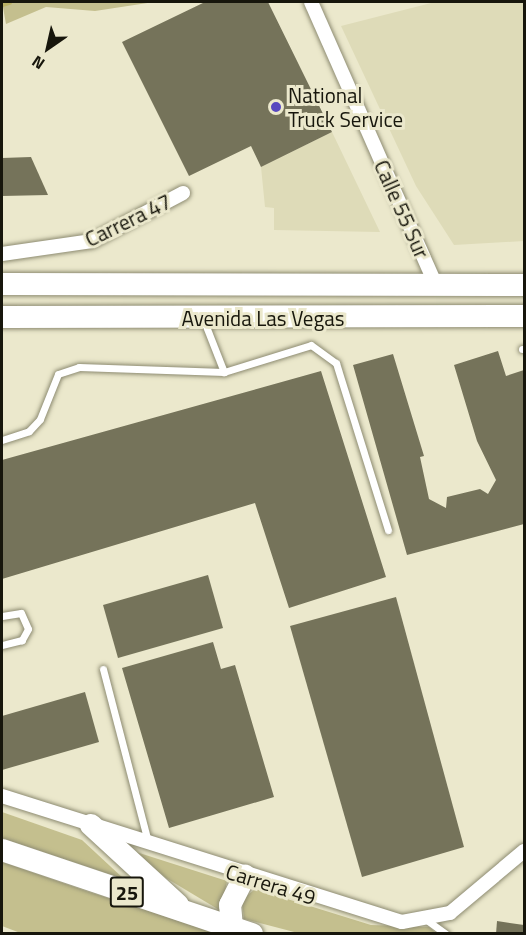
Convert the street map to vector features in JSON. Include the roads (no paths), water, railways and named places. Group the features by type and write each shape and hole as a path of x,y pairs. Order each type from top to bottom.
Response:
{"main road":[{"name":"Avenida Las Vegas","path":"2,284 525,285"},
{"name":"Avenida Las Vegas","path":"2,317 204,319 525,316"},
{"path":"91,825 186,911"},
{"name":"25","path":"2,850 242,930"},
{"path":"242,930 230,905 245,876"}],"street":[{"name":"Calle 55 Sur","path":"311,2 436,285"},
{"name":"Carrera 47","path":"2,254 92,241 183,193"},
{"name":"Carrera 49","path":"2,796 245,876 373,915 428,921"},
{"path":"428,921 466,902 525,851"}],"lane":[{"path":"204,319 224,372"},
{"path":"2,440 29,431 40,418 49,386 69,371 224,372 311,345 326,351 336,363 388,530"},
{"path":"2,616 21,613 28,629 21,640 2,645"},
{"path":"103,669 149,844"},
{"path":"428,921 446,933"}],"waterway":[{"path":"2,4 9,2"}],"place":[{"name":"National Truck Service","path":"276,107"}]}
